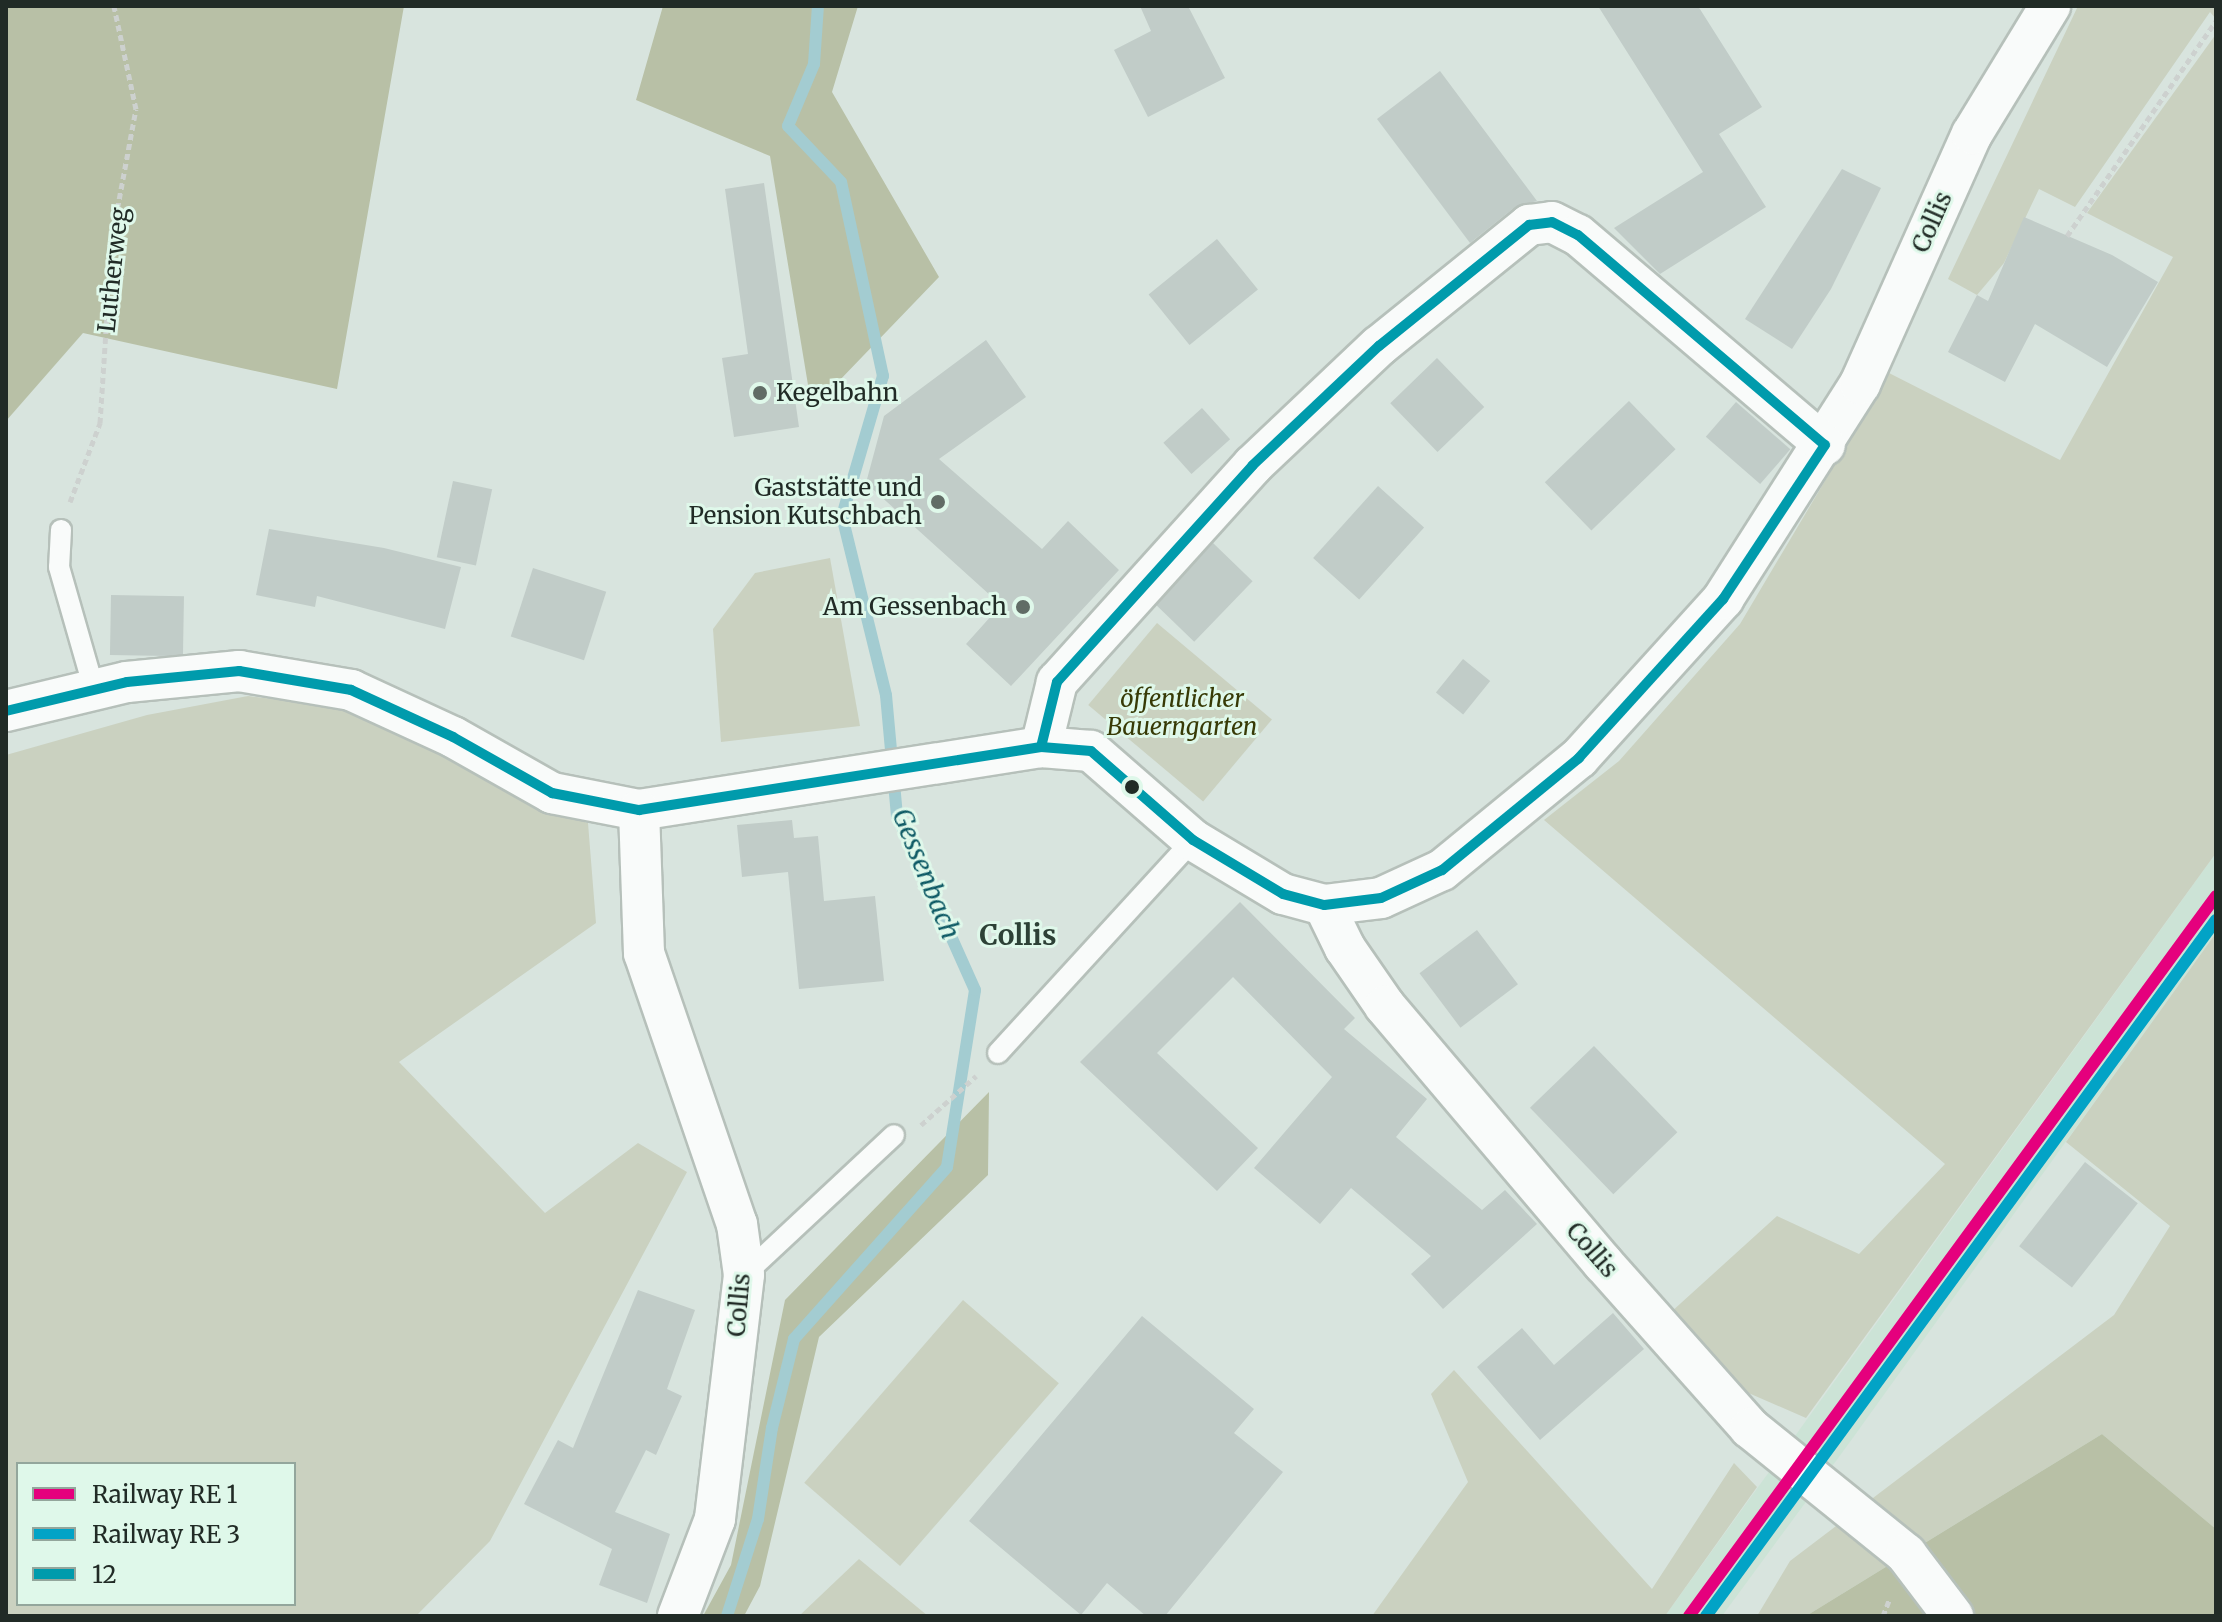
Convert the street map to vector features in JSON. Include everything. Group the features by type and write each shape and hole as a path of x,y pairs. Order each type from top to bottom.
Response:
{"street":[{"name":"Collis","path":"6,711 94,689 239,671 351,690 453,737 552,793 639,810 862,771 1041,747 1091,751 1193,840 1283,894 1324,905 1381,898 1442,870 1579,758 1723,599 1825,445 1860,384 1972,134 2050,6"},
{"path":"1041,747 1057,682 1253,465 1379,346 1529,225 1552,222 1578,235 1825,445"},
{"name":"Collis","path":"639,810 644,953 737,1224 744,1275 715,1519 678,1616"},
{"name":"Collis","path":"1324,905 1345,948 1385,1006 1603,1263 1750,1428 1906,1554 1953,1616"}],"lane":[{"path":"61,530 59,567 94,689"},
{"path":"998,1053 1193,840"},
{"path":"744,1275 894,1135"}],"path":[{"name":"Lutherweg","path":"61,530 100,423 112,238 136,109 114,6"},
{"path":"2067,236 2084,205 2216,21"},
{"path":"930,1121 982,1071"}],"shaded area":[{"path":"6,6 404,6 337,389 83,333 6,421"},
{"path":"663,6 858,6 832,92 939,277 812,409 770,156 636,100"},
{"path":"2216,853 2216,933 1847,1446 1722,1616 1665,1616"},
{"path":"989,1092 988,1175 819,1337 760,1586 744,1616 703,1616 731,1565 785,1300"},
{"path":"2102,1434 2216,1529 2216,1616 1806,1616"}],"green space":[{"path":"2078,6 2216,6 2216,19 2210,12 2075,207 2039,189 2004,263 1977,295 1948,279"},
{"path":"2216,34 2216,853 1806,1418 1737,1388 1670,1313 1777,1216 1859,1254 1945,1164 1544,820 1619,761 1740,624 1889,373 2060,460 2173,257 2087,213"},
{"path":"830,558 860,726 721,742 713,629 755,573"},
{"name":"öffentlicher Bauerngarten","path":"1157,623 1272,719 1203,801 1088,705"},
{"path":"248,696 346,708 476,766 543,810 588,823 596,923 399,1062 545,1213 638,1143 687,1172 490,1541 416,1616 6,1616 6,755 147,715"},
{"path":"2216,933 2216,1529 2102,1434 1806,1616 1757,1616 1790,1561 2114,1315 2170,1226 2066,1142"},
{"path":"963,1300 1059,1383 900,1566 804,1483"},
{"path":"1454,1370 1652,1589 1734,1463 1757,1487 1665,1616 1372,1616 1468,1482 1431,1394"},
{"path":"859,1559 928,1616 799,1616"}],"building":[{"path":"1140,6 1188,6 1225,78 1148,117 1114,50 1151,31"},
{"path":"1598,6 1698,6 1762,107 1719,134 1766,207 1660,274 1614,228 1703,172"},
{"path":"1440,71 1537,201 1515,207 1470,243 1377,119"},
{"path":"1842,169 1881,188 1831,289 1792,349 1745,319"},
{"path":"764,183 799,427 734,437 722,358 748,354 725,189"},
{"path":"2024,217 2112,255 2158,282 2107,367 2035,324 2005,382 1948,352 1977,295 1988,301"},
{"path":"1217,239 1258,290 1190,345 1149,294"},
{"name":"Gaststätte und Pension Kutschbach","path":"986,340 1026,397 939,459 1042,549 1068,521 1119,570 1011,686 966,644 1001,605 866,483 884,416"},
{"path":"1437,358 1484,407 1437,452 1390,403"},
{"path":"1629,401 1676,449 1591,530 1545,482"},
{"path":"1736,402 1790,449 1760,484 1706,437"},
{"path":"1202,408 1230,439 1191,474 1163,443"},
{"path":"453,481 492,489 476,566 437,557"},
{"path":"1378,486 1424,527 1359,600 1313,558"},
{"path":"269,529 384,548 461,567 445,629 317,596 315,607 256,595"},
{"path":"1213,543 1253,581 1194,642 1155,603"},
{"path":"533,568 606,592 584,660 511,636"},
{"path":"111,595 184,596 183,656 110,655"},
{"path":"1463,659 1490,681 1463,714 1436,692"},
{"path":"792,820 794,838 818,836 824,901 875,896 884,981 799,989 788,872 742,877 737,825"},
{"path":"1240,902 1355,1018 1344,1029 1427,1099 1396,1137 1482,1210 1505,1190 1537,1224 1443,1309 1411,1274 1431,1256 1351,1188 1320,1224 1254,1168 1332,1077 1233,977 1157,1053 1258,1148 1217,1191 1080,1062"},
{"path":"1477,930 1518,984 1460,1028 1419,973"},
{"path":"1594,1046 1677,1132 1613,1194 1530,1108"},
{"path":"2085,1162 2138,1203 2072,1288 2019,1246"},
{"path":"638,1290 695,1310 667,1389 682,1396 656,1455 646,1450 615,1512 670,1534 647,1603 599,1585 612,1549 524,1504 558,1440 573,1448"},
{"path":"1613,1313 1644,1349 1540,1440 1477,1367 1522,1328 1554,1365"},
{"path":"1142,1316 1254,1409 1234,1433 1283,1472 1165,1616 1146,1616 1107,1583 1081,1615 969,1521"}],"waterway":[{"name":"Gessenbach","path":"727,1616 758,1519 772,1428 794,1339 947,1167 975,990 897,816 886,695 842,516 883,376 841,182 788,126 814,64 818,6"}],"transit line":[{"name":"12","path":"1552,222 1578,235 1825,445 1723,599 1579,758 1442,870 1381,898 1324,905 1283,894 1193,840 1091,751 1041,747 1057,682 1253,465 1379,346 1529,225 1552,222"},
{"name":"12","path":"6,711 127,682 239,671 351,690 453,737 552,793 639,810 1041,747"},
{"path":"1689,1616 2216,896"},
{"path":"1706,1616 2216,920"}],"place":[{"name":"Kegelbahn","path":"760,393"},
{"name":"Gaststätte und Pension Kutschbach","path":"938,502"},
{"name":"Am Gessenbach","path":"1023,607"}],"district":[{"name":"Collis","path":"1018,935"}]}
